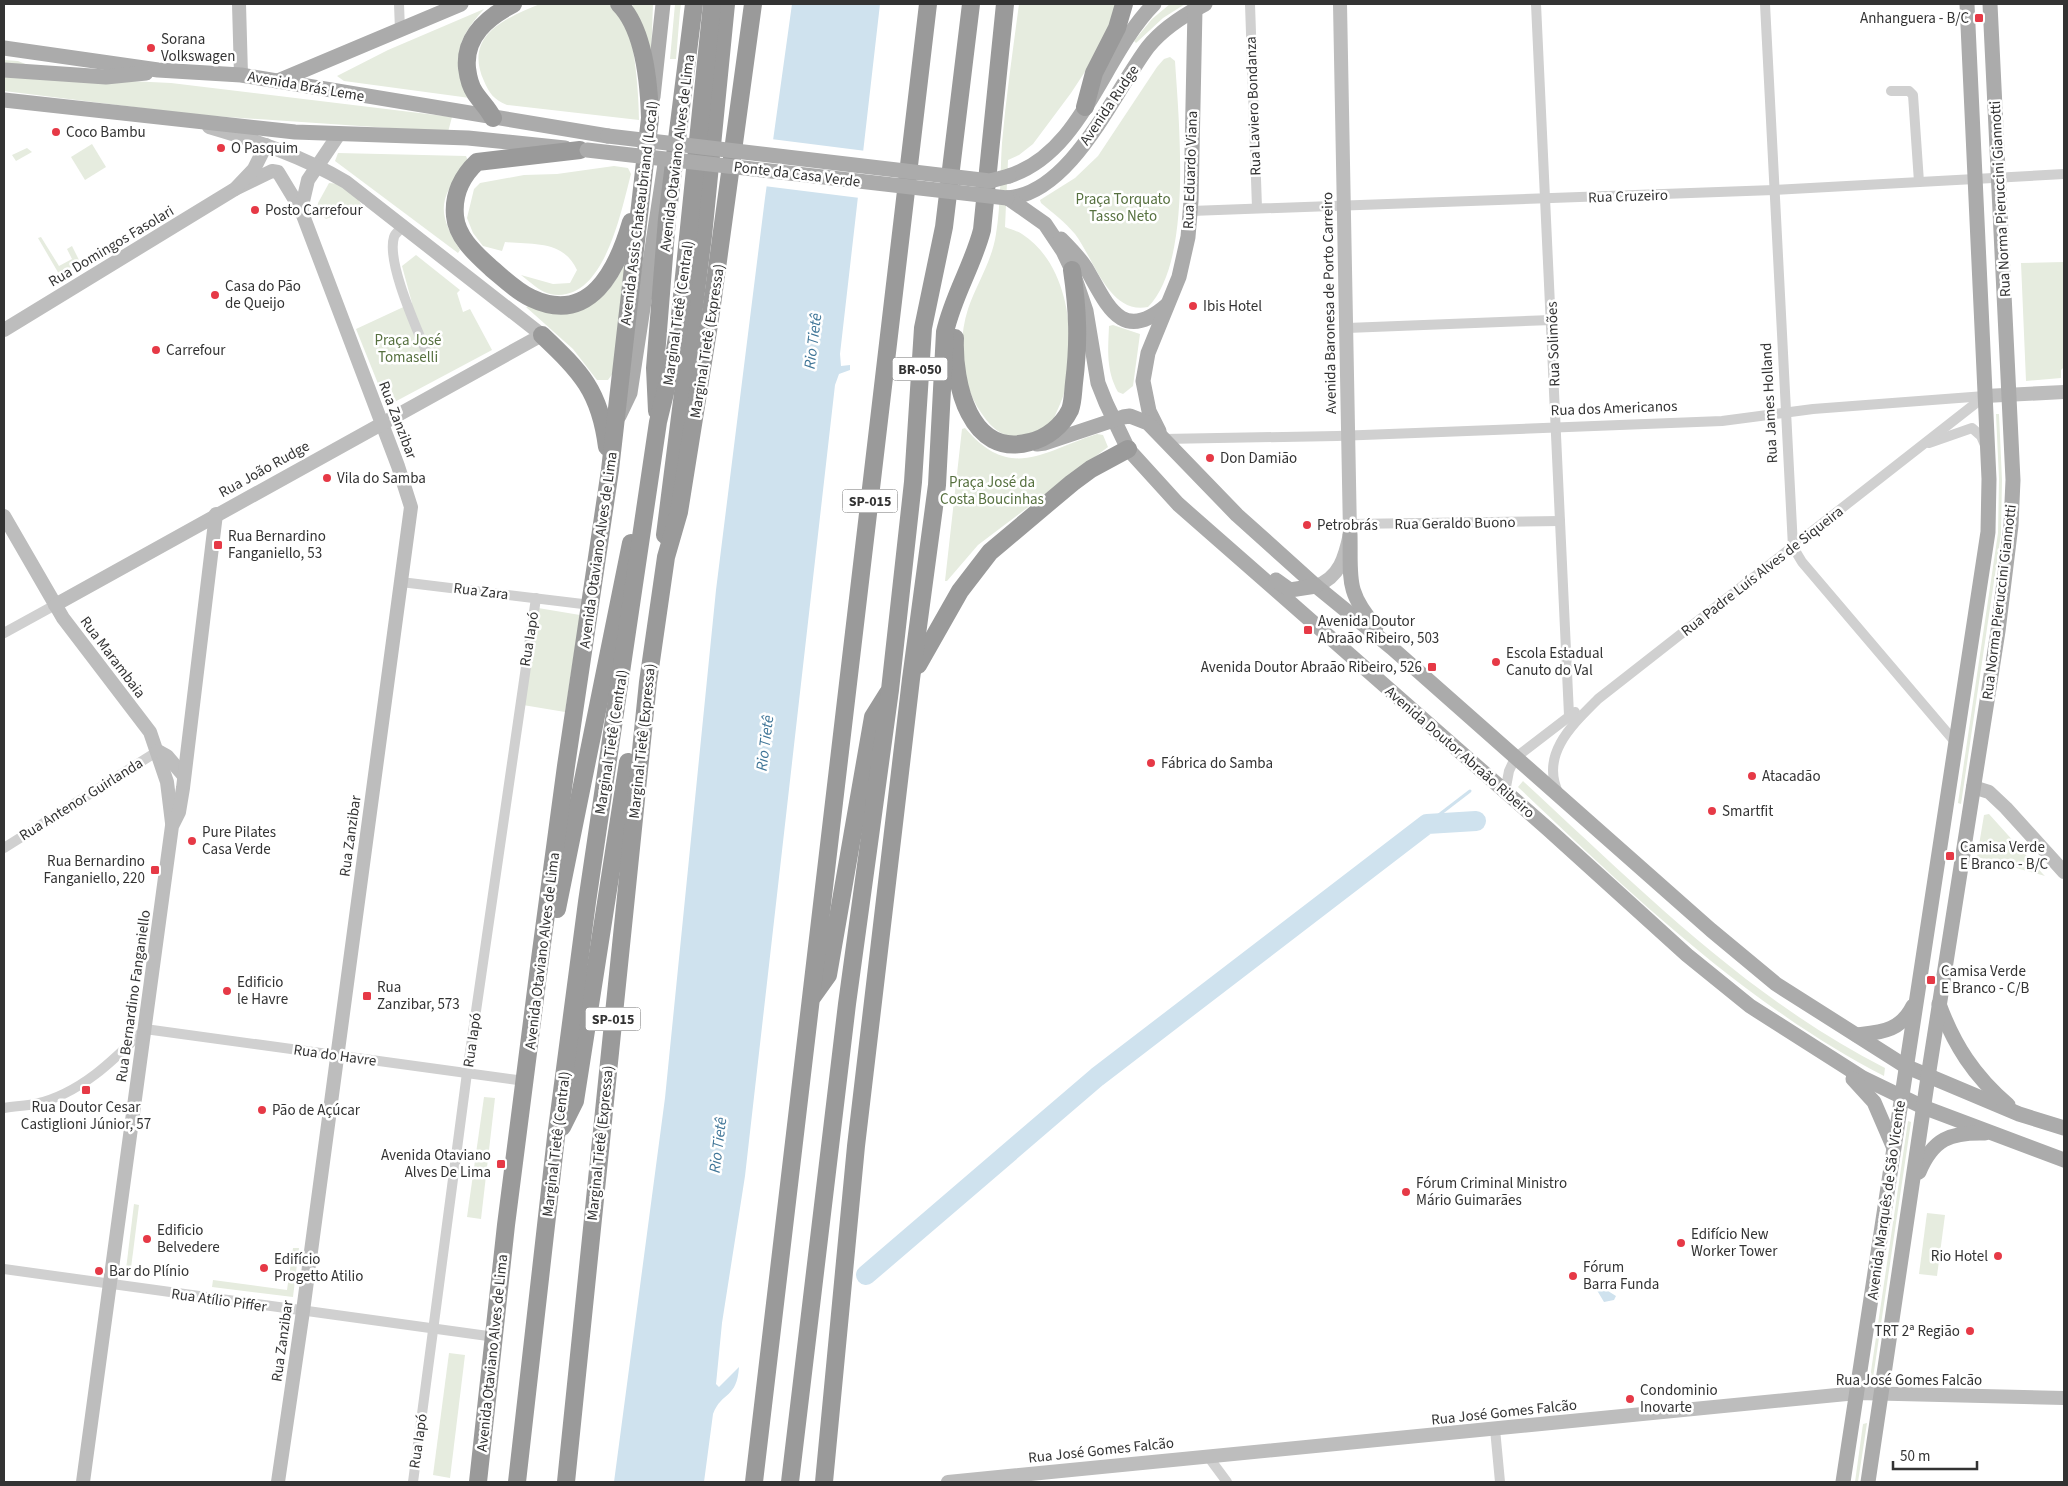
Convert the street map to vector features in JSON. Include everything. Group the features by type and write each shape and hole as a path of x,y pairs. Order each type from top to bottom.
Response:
{"highway":[{"path":"493,118 489,109 474,93 468,78 466,60 474,35 484,22 494,14 513,4"},
{"path":"619,4 632,22 638,39 647,82 650,118"},
{"name":"Avenida Otaviano Alves de Lima","path":"658,422 654,384 666,228 694,4"},
{"name":"Marginal Tietê (Central)","path":"517,1482 556,1137 587,902 658,422 674,356 679,325 712,4"},
{"name":"Marginal Tietê (Expressa)","path":"566,1482 648,682 666,557 679,512 706,346 753,4"},
{"name":"SP-015","path":"754,1482 928,4"},
{"path":"958,4 966,50"},
{"name":"BR-050","path":"890,690 913,482 923,328 944,227 971,4"},
{"path":"824,1482 856,1146 911,679 937,485 945,332 949,315 977,251 982,230 1005,4"},
{"path":"1085,107 1094,73 1119,23 1124,4"},
{"name":"SP-015","path":"666,557 665,524 702,246 728,9"},
{"name":"Avenida Assis Chateaubriand (Local)","path":"616,421 650,118"},
{"path":"584,150 486,159 477,162 467,171 460,185 455,217 461,235 473,251 529,297 560,305 574,304 590,296 605,282 629,226 643,178"},
{"path":"961,286 955,343 957,377 961,392 969,412 984,434 999,443 1018,446 1038,440 1055,430 1066,417 1071,407 1077,358 1079,318 1072,270"},
{"path":"542,335 570,362 592,391 602,417 610,470"},
{"name":"Avenida Otaviano Alves de Lima","path":"478,1482 540,959 616,421"},
{"path":"911,679 948,610 985,557 1072,483 1091,469 1128,448"},
{"path":"540,959 554,924 564,879 629,553 635,532 646,513"},
{"path":"556,1137 575,1101 633,732 648,682"},
{"path":"812,999 828,975 873,717 890,690"},
{"path":"790,1482 844,1024 890,690"}],"main road":[{"path":"277,81 461,4"},
{"name":"Avenida Assis Chateaubriand (Local)","path":"650,118 663,4"},
{"path":"616,421 630,393 656,235 686,4"},
{"name":"Avenida Rudge","path":"1009,176 1028,168 1048,154 1069,130 1122,45 1154,4"},
{"name":"Rua Norma Pieruccini Giannotti","path":"1906,1066 1986,548 1989,479 1967,4"},
{"name":"Rua Norma Pieruccini Giannotti","path":"1928,1077 1998,631 2011,525 2013,480 1990,4"},
{"name":"Avenida Rudge","path":"1007,198 1027,194 1063,168 1110,108 1148,46 1176,20 1200,6"},
{"name":"Rua Eduardo Viana","path":"1163,439 1149,411 1143,381 1148,353 1179,277 1190,211 1200,6"},
{"name":"Avenida Brás Leme","path":"4,48 158,70 241,75 608,136"},
{"path":"4,70 106,77 132,76 158,70"},
{"path":"4,100 192,122 339,134 468,138 584,150"},
{"name":"Ponte da Casa Verde","path":"608,136 990,181 1009,176"},
{"name":"Ponte da Casa Verde","path":"584,150 1007,198"},
{"name":"Avenida Doutor Abraão Ribeiro","path":"1007,198 1045,224 1072,270 1086,311 1098,383 1113,420 1128,448 1178,504 1694,961 1750,1006 1825,1056 1862,1078 1923,1107 2064,1160"},
{"path":"1045,224 1076,254 1103,300 1112,311 1127,320 1147,320 1168,304"},
{"name":"Avenida Doutor Abraão Ribeiro","path":"1018,446 1045,444 1113,420 1130,416 1148,423 1237,515 1316,586 1392,648 1515,758 1776,984 1906,1066 1928,1077 2019,1114 2064,1128"},
{"path":"1350,529 1351,588 1356,600 1392,648"},
{"path":"1245,563 1260,567 1290,590 1316,586"},
{"path":"1857,1035 1890,1030 1897,1026 1904,1021 1916,1001"},
{"path":"1939,1003 1953,1040 1974,1072 2019,1114"},
{"path":"1825,1056 1830,1063 1852,1078 1868,1094 1881,1116 1894,1147"},
{"name":"Avenida Marquês de São Vicente","path":"1843,1482 1906,1066"},
{"name":"Avenida Marquês de São Vicente","path":"1868,1482 1928,1077"},
{"path":"1912,1184 1932,1148 1941,1140 1962,1134 1991,1133"}],"street":[{"path":"239,4 241,75"},
{"path":"398,4 400,30"},
{"name":"Rua Laviero Bondanza","path":"1250,4 1257,208"},
{"name":"Avenida Baronesa de Porto Carreiro","path":"1316,586 1328,580 1340,567 1350,529 1340,4"},
{"name":"Rua Solimões","path":"1536,4 1569,715"},
{"name":"Rua James Holland","path":"1764,4 1793,547"},
{"path":"1892,91 1909,91 1914,95 1919,182"},
{"path":"192,122 266,145 317,166 346,182 542,335"},
{"path":"301,210 304,191 317,166 339,134"},
{"name":"Rua Domingos Fasolari","path":"235,189 254,169 266,145"},
{"name":"Rua Domingos Fasolari","path":"4,330 235,189 268,172 278,172 283,177"},
{"name":"Rua Cruzeiro","path":"1190,211 1774,190 2064,174"},
{"name":"Rua Zanzibar","path":"278,1482 303,1312 411,507 405,484 301,210 283,177"},
{"path":"404,226 394,236 395,265 428,356"},
{"path":"1347,328 1552,320"},
{"name":"Rua João Rudge","path":"4,633 542,335"},
{"name":"Rua dos Americanos","path":"1163,439 1348,435 1722,421 1785,413 1985,396 2064,392"},
{"name":"Rua Padre Luís Alves de Siqueira","path":"1562,799 1555,784 1552,769 1557,748 1580,717 1598,699 1928,443 1938,432 1985,396"},
{"name":"Rua Padre Luís Alves de Siqueira","path":"1928,443 1972,428 1981,436 1988,454"},
{"name":"Rua Bernardino Fanganiello","path":"83,1482 172,826 179,812 184,776 216,514"},
{"name":"Rua Marambaia","path":"4,516 63,618 150,732 167,782 172,826"},
{"name":"Rua Geraldo Buono","path":"1350,529 1560,521"},
{"path":"1793,547 1802,562 1956,743"},
{"name":"Rua Zara","path":"401,582 591,605"},
{"name":"Rua Iapó","path":"413,1482 467,1073 536,598"},
{"name":"Rua Padre Luís Alves de Siqueira","path":"1515,758 1569,715 1598,699"},
{"path":"158,751 167,756 184,776"},
{"name":"Rua Antenor Guirlanda","path":"4,848 158,751"},
{"path":"1505,792 1509,771 1515,758"},
{"path":"1973,787 1988,792 2006,808 2064,872"},
{"path":"4,1108 35,1104 62,1094 111,1062 145,1028"},
{"name":"Rua do Havre","path":"145,1028 525,1081"},
{"name":"Rua Atílio Piffer","path":"4,1269 303,1312 495,1337"},
{"name":"Rua José Gomes Falcão","path":"948,1482 1207,1455 1857,1393 2064,1398"},
{"path":"1495,1429 1500,1482"},
{"path":"1207,1455 1227,1482"}],"green space":[{"path":"540,4 609,4 622,15 631,38 637,82 639,120 507,105 492,96 484,81 479,65 479,52 484,40 491,30 502,22"},
{"path":"632,4 653,4 651,59"},
{"path":"675,4 681,4 676,59 670,59"},
{"path":"1019,4 1116,4 1113,29 1071,93 1033,144 1019,155 1008,160 1005,227 1022,234 1038,248 1051,264 1066,304 1070,348 1065,390 1051,426 1013,436 1005,435 998,431 982,414 969,390 965,377 962,349 968,309 988,263 996,234 1002,143"},
{"path":"1170,4 1185,4 1163,18 1136,43 1134,41 1152,19"},
{"path":"484,9 467,32 462,41 460,51 462,71 470,98 344,81 337,76 388,50"},
{"name":"Praça Torquato Tasso Neto","path":"1170,57 1175,61 1179,119 1180,190 1177,225 1172,258 1162,286 1148,307 1134,307 1123,302 1113,294 1104,283 1075,234 1040,200 1075,178 1098,156 1157,67 1164,59"},
{"path":"4,60 18,61 45,72 47,77 171,83 452,117 448,132 198,115 4,91"},
{"path":"92,144 106,167 85,180 71,157"},
{"path":"27,148 32,152 16,161 12,155"},
{"path":"338,153 466,156 468,161 451,185 444,204 447,224 460,250 458,253 335,161"},
{"path":"614,166 628,168 631,174 615,231 597,271 584,285 569,294 546,293 521,275 553,284 570,283 577,270 564,253 537,244 505,242 502,251 483,246 473,233 467,218 474,189 480,183 524,175 557,174"},
{"path":"329,183 334,183 348,190 362,206 326,219 317,211 318,203"},
{"path":"41,237 59,266 72,259 67,249 72,246 80,262 59,274 38,238"},
{"name":"Praça José Tomaselli","path":"416,255 460,290 457,293 463,312 470,309 492,350 387,406 356,329 412,303 402,266"},
{"path":"628,257 613,373 608,380 597,380 573,349 526,307 529,306 547,312 557,312 589,304 598,299 611,286"},
{"path":"2064,262 2064,367 2061,370 2061,378 2026,381 2021,263"},
{"path":"1113,325 1140,334 1133,386 1123,394 1118,392 1111,376 1108,352 1109,326"},
{"path":"1996,414 1999,414 2002,480 2001,534 1961,804 1958,803 1998,533 1999,479"},
{"name":"Praça José da Costa Boucinhas","path":"965,428 982,444 997,454 1013,458 1028,458 1044,454 1097,434 1103,435 1108,447 978,545 945,581 962,429"},
{"path":"538,608 580,615 565,712 523,705"},
{"path":"1523,781 1651,899 1740,974 1834,1040 1885,1068 1884,1076 1784,1016 1691,945 1603,867 1518,787"},
{"path":"1989,814 2045,876 1977,857 1984,815"},
{"path":"484,1097 495,1098 481,1219 467,1217"},
{"path":"1908,1121 1911,1122 1873,1378 1870,1378"},
{"path":"134,1204 139,1205 130,1276 126,1269"},
{"path":"1927,1213 1945,1215 1937,1276 1919,1274"},
{"path":"293,1248 299,1248 293,1297 212,1287 213,1280 287,1290"},
{"path":"449,1353 465,1355 450,1478 433,1475"},
{"path":"1867,1423 1858,1482 1855,1482 1863,1424"}],"water":[{"name":"Rio Tietê","path":"792,4 880,4 840,354 841,366 850,365 850,370 839,374 835,385 745,1176 722,1323 716,1384 719,1387 739,1367 738,1377 732,1390 721,1401 713,1414 704,1482 614,1482 665,1098 716,590 765,198"},
{"path":"1604,1280 1607,1281 1608,1291 1616,1296 1614,1300 1604,1302 1595,1287"}],"pier":[{"path":"771,139 866,151 860,198 764,186"}],"waterway":[{"path":"1427,824 1470,791"},
{"path":"866,1275 1097,1077 1427,824 1476,821"}],"place":[{"name":"Anhanguera - B/C","path":"1979,18"},
{"name":"Sorana Volkswagen","path":"151,48"},
{"name":"Coco Bambu","path":"56,132"},
{"name":"O Pasquim","path":"221,148"},
{"name":"Posto Carrefour","path":"255,210"},
{"name":"Casa do Pão de Queijo","path":"215,295"},
{"name":"Ibis Hotel","path":"1193,306"},
{"name":"Carrefour","path":"156,350"},
{"name":"Don Damião","path":"1210,458"},
{"name":"Vila do Samba","path":"327,478"},
{"name":"Petrobrás","path":"1307,525"},
{"name":"Rua Bernardino Fanganiello, 53","path":"218,545"},
{"name":"Avenida Doutor Abraão Ribeiro, 503","path":"1308,630"},
{"name":"Escola Estadual Canuto do Val","path":"1496,662"},
{"name":"Avenida Doutor Abraão Ribeiro, 526","path":"1432,667"},
{"name":"Fábrica do Samba","path":"1151,763"},
{"name":"Atacadão","path":"1752,776"},
{"name":"Smartfit","path":"1712,811"},
{"name":"Pure Pilates Casa Verde","path":"192,841"},
{"name":"Camisa Verde E Branco - B/C","path":"1950,856"},
{"name":"Rua Bernardino Fanganiello, 220","path":"155,870"},
{"name":"Camisa Verde E Branco - C/B","path":"1931,980"},
{"name":"Edificio le Havre","path":"227,991"},
{"name":"Rua Zanzibar, 573","path":"367,996"},
{"name":"Rua Doutor Cesar Castiglioni Júnior, 57","path":"86,1090"},
{"name":"Pão de Açúcar","path":"262,1110"},
{"name":"Avenida Otaviano Alves De Lima","path":"501,1164"},
{"name":"Fórum Criminal Ministro Mário Guimarães","path":"1406,1192"},
{"name":"Edificio Belvedere","path":"147,1239"},
{"name":"Edifício New Worker Tower","path":"1681,1243"},
{"name":"Rio Hotel","path":"1998,1256"},
{"name":"Edifício Progetto Atilio","path":"264,1268"},
{"name":"Bar do Plínio","path":"99,1271"},
{"name":"Fórum Barra Funda","path":"1573,1276"},
{"name":"TRT 2ª Região","path":"1970,1331"},
{"name":"Condominio Inovarte","path":"1630,1399"}]}
